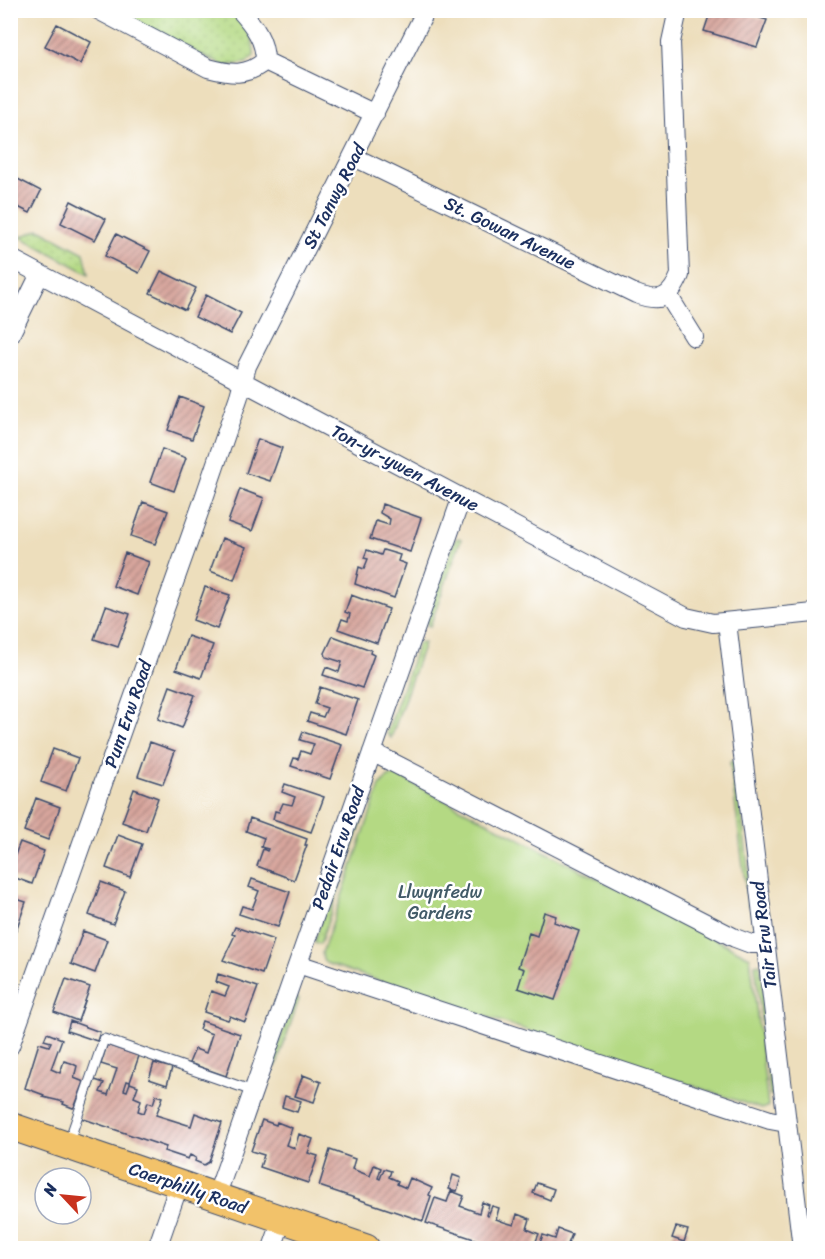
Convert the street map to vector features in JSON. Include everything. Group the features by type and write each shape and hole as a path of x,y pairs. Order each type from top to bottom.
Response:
{"main road":[{"name":"Caerphilly Road","path":"10,1126 366,1248"}],"street":[{"path":"98,10 208,68 242,73 254,70 265,61"},
{"path":"240,10 261,37 265,49 265,61"},
{"name":"St Tanwg Road","path":"243,381 248,366 426,10"},
{"path":"678,10 671,42 681,261 680,275 675,287 668,295 694,337"},
{"path":"265,61 375,114"},
{"name":"St. Gowan Avenue","path":"354,157 636,294 650,299 660,299 668,295"},
{"name":"Ton-yr-ywen Avenue","path":"10,258 668,609 701,621 727,622 814,613"},
{"path":"10,335 40,274"},
{"name":"Pum Erw Road","path":"10,1046 202,504 243,381"},
{"name":"Pedair Erw Road","path":"216,1197 461,499"},
{"name":"Tair Erw Road","path":"727,622 802,1248"},
{"path":"372,752 735,938 751,944 764,944"},
{"path":"298,964 777,1122 786,1123"},
{"path":"157,1248 179,1185"},
{"path":"272,1248 282,1220"}],"lane":[{"path":"67,1146 104,1040 253,1091"}],"green space":[{"path":"111,11 230,11 248,31 253,43 254,56 246,63 224,66"},
{"path":"39,229 84,253 89,274 21,237"},
{"path":"461,539 430,626 427,625 426,621 455,540"},
{"path":"424,643 391,738 387,733 418,644"},
{"path":"730,762 736,763 752,903 748,906"},
{"name":"Llwynfedw Gardens","path":"396,775 750,957 768,1106 762,1109 326,963 322,953 380,786 388,777"},
{"path":"369,783 375,785 320,944 314,942"},
{"path":"755,964 760,964 775,1094 770,1095"},
{"path":"295,997 299,999 276,1067 271,1066"}],"building":[{"path":"711,10 735,10 767,20 757,47 704,31"},
{"path":"57,24 91,42 80,64 45,46"},
{"path":"10,175 41,191 30,213 10,203"},
{"path":"71,201 106,219 95,240 61,223"},
{"path":"116,234 150,251 139,273 105,256"},
{"path":"161,271 196,288 185,310 150,293"},
{"path":"206,295 241,313 230,334 195,317"},
{"path":"180,397 204,406 192,439 168,430"},
{"path":"258,439 282,448 270,481 246,473"},
{"path":"162,449 186,458 174,491 150,482"},
{"path":"240,489 264,498 252,531 228,522"},
{"path":"143,502 168,511 155,544 131,536"},
{"path":"382,504 421,518 410,552 370,539 376,521 389,525 390,519 380,513"},
{"path":"222,538 246,547 234,580 210,571"},
{"path":"367,550 381,555 383,550 400,555 398,561 406,564 394,598 355,584 359,567 364,569 368,559 364,558"},
{"path":"125,553 149,562 137,595 113,586"},
{"path":"205,587 230,595 217,629 193,620"},
{"path":"351,595 389,609 377,643 338,629 342,619 348,621 350,614 345,612"},
{"path":"106,606 130,614 118,647 94,639"},
{"path":"188,636 213,645 201,678 176,669"},
{"path":"333,636 371,650 370,653 374,655 362,688 323,675 326,667 339,672 342,662 326,657 325,653"},
{"path":"170,686 195,695 182,728 158,719"},
{"path":"320,687 358,700 346,734 307,721 310,713 323,717 327,708 315,704"},
{"path":"303,732 342,745 330,779 291,766 294,758 298,759 301,751 310,754 314,744 300,740"},
{"path":"150,742 175,751 163,784 138,776"},
{"path":"53,749 78,758 66,791 41,782"},
{"path":"285,784 324,797 311,832 273,819 275,811 279,812 283,803 292,805 295,797 282,792"},
{"path":"134,789 158,798 146,831 122,822"},
{"path":"36,798 60,807 48,840 24,831"},
{"path":"250,818 307,839 305,845 307,845 294,880 257,866 263,849 267,851 268,849 261,847 264,838 246,831"},
{"path":"118,835 142,844 130,877 106,868"},
{"path":"20,842 44,851 32,884 10,876 10,868"},
{"path":"252,879 290,892 278,927 239,914 242,906 252,909 259,891 249,887"},
{"path":"101,882 125,891 113,924 89,915"},
{"path":"10,897 26,902 14,936 10,935"},
{"path":"544,912 556,916 554,922 579,931 555,1000 518,988 524,969 518,967 529,933 537,936"},
{"path":"235,927 274,940 262,974 223,960 235,935 232,934"},
{"path":"83,931 107,940 95,973 71,964"},
{"path":"218,974 258,987 245,1022 230,1016 228,1020 204,1012 211,991 225,996 229,987 216,982"},
{"path":"66,979 90,987 78,1021 54,1012"},
{"path":"70,1021 100,1032 97,1041 67,1031"},
{"path":"202,1021 240,1034 226,1076 189,1063 195,1049 206,1053 212,1034 199,1029"},
{"path":"47,1033 62,1039 51,1069 60,1073 64,1061 71,1063 77,1066 74,1078 84,1082 73,1108 63,1104 64,1102 43,1097 44,1095 25,1088 39,1043 49,1046 51,1042 44,1040"},
{"path":"107,1045 139,1056 130,1082 127,1081 124,1090 127,1091 130,1083 138,1086 134,1097 141,1100 138,1111 144,1113 148,1102 153,1104 156,1095 163,1097 156,1115 191,1126 195,1113 222,1123 209,1162 204,1165 195,1161 196,1158 190,1155 188,1159 164,1151 166,1147 81,1118 95,1080 104,1083 100,1092 108,1095 117,1069 101,1064"},
{"path":"154,1063 172,1068 167,1085 149,1079"},
{"path":"303,1075 321,1082 314,1102 295,1096"},
{"path":"285,1096 301,1101 297,1112 282,1107"},
{"path":"262,1120 276,1125 277,1122 292,1128 286,1145 295,1148 299,1134 313,1139 308,1153 318,1156 308,1183 260,1167 264,1155 251,1151"},
{"path":"330,1150 355,1159 352,1169 370,1176 374,1165 381,1168 378,1178 380,1179 384,1169 391,1171 389,1177 406,1188 410,1178 432,1188 423,1221 319,1186"},
{"path":"453,1175 461,1178 457,1191 449,1189"},
{"path":"537,1183 554,1189 550,1200 533,1193"},
{"path":"451,1191 464,1196 460,1206 479,1213 482,1202 489,1205 486,1215 488,1216 492,1206 499,1208 496,1219 504,1222 514,1225 517,1214 530,1219 527,1229 539,1234 533,1248 501,1248 426,1223 435,1198 447,1202"},
{"path":"676,1227 688,1230 684,1242 672,1238"},
{"path":"558,1229 572,1234 568,1244 580,1248 538,1248 543,1235 555,1239"}]}
